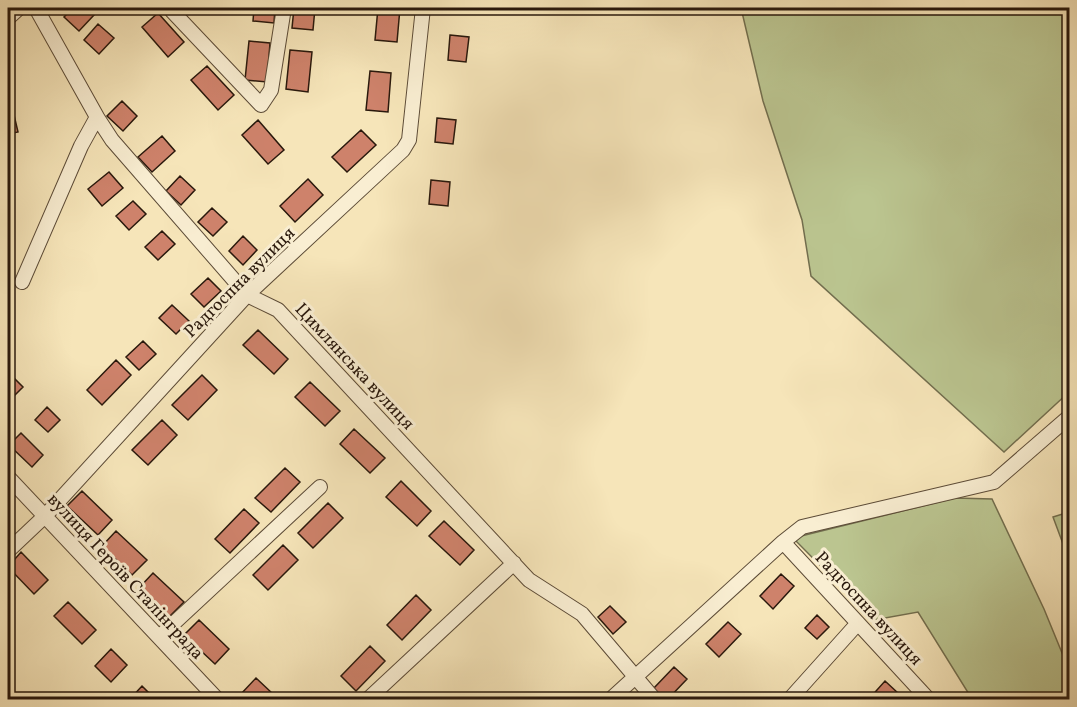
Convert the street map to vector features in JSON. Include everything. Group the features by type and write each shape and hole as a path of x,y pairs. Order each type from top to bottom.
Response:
{"street":[{"path":"8,18 19,8"},
{"name":"Цимлянська вулиця","path":"36,8 112,140 247,295 278,310 529,580 582,614 655,699"},
{"path":"172,11 261,105 271,90 284,8"},
{"name":"Радгоспна вулиця","path":"8,551 45,516 247,295 403,150 409,140 423,8"},
{"path":"22,282 81,146 97,117"},
{"path":"610,699 802,527 994,482 1070,416"},
{"name":"вулиця Героїв Сталінграда","path":"8,477 218,699"},
{"path":"159,637 320,487"},
{"name":"Радгоспна вулиця","path":"783,542 929,699"},
{"path":"367,699 514,563"},
{"path":"789,699 858,623"}],"green space":[{"path":"741,8 1069,8 1069,392 1004,452 811,276 802,220 763,101"},
{"path":"955,498 992,499 1044,609 1069,670 1069,699 972,699 918,612 874,620 793,538"},
{"path":"1070,512 1069,560 1053,517"}],"building":[{"path":"73,8 86,8 94,15 79,31 64,17"},
{"path":"254,8 275,8 274,23 253,21"},
{"path":"294,8 315,8 313,30 292,28"},
{"path":"378,8 400,8 397,42 375,40"},
{"path":"158,13 184,42 168,57 142,27"},
{"path":"98,24 114,38 99,54 84,40"},
{"path":"450,35 469,37 466,62 448,60"},
{"path":"249,41 270,43 267,82 245,80"},
{"path":"290,50 312,52 308,92 286,89"},
{"path":"207,66 234,95 218,110 191,80"},
{"path":"370,71 391,73 388,112 366,110"},
{"path":"122,101 137,116 123,131 107,116"},
{"path":"14,115 18,132 8,134 8,116"},
{"path":"437,118 456,120 453,144 435,142"},
{"path":"258,120 284,150 268,164 242,135"},
{"path":"361,130 376,145 347,172 332,157"},
{"path":"162,136 175,151 152,172 138,157"},
{"path":"109,172 123,188 102,206 88,189"},
{"path":"180,176 195,190 181,205 166,191"},
{"path":"308,179 323,195 295,222 280,206"},
{"path":"431,180 450,182 448,206 429,204"},
{"path":"133,201 146,214 129,230 116,216"},
{"path":"212,208 227,222 213,236 198,222"},
{"path":"162,231 175,244 158,260 145,247"},
{"path":"243,236 257,250 243,265 229,251"},
{"path":"8,262 14,293 8,294"},
{"path":"208,278 221,291 204,307 191,294"},
{"path":"172,305 189,321 176,334 159,318"},
{"path":"258,330 288,359 274,374 243,345"},
{"path":"143,341 156,354 139,370 126,357"},
{"path":"116,360 131,375 102,405 87,390"},
{"path":"10,374 23,387 11,399 8,396"},
{"path":"202,375 217,390 188,420 172,405"},
{"path":"310,382 340,411 325,426 295,397"},
{"path":"47,407 60,420 48,432 35,420"},
{"path":"162,420 177,435 148,465 132,450"},
{"path":"354,429 385,458 370,473 340,444"},
{"path":"21,433 43,455 32,467 9,445"},
{"path":"285,468 300,482 271,512 255,498"},
{"path":"401,481 431,511 417,526 386,497"},
{"path":"82,491 112,520 98,535 67,506"},
{"path":"328,503 343,518 313,548 298,533"},
{"path":"244,509 259,523 230,553 215,539"},
{"path":"444,521 474,550 460,565 429,536"},
{"path":"116,531 147,560 132,575 102,546"},
{"path":"283,545 298,560 268,590 253,575"},
{"path":"21,552 48,580 34,594 8,567"},
{"path":"153,573 184,602 169,617 139,588"},
{"path":"781,574 794,586 773,609 760,596"},
{"path":"416,595 431,610 402,640 387,625"},
{"path":"68,602 96,630 82,644 54,616"},
{"path":"610,606 626,622 613,634 598,617"},
{"path":"817,615 829,627 817,639 805,628"},
{"path":"199,620 229,649 215,664 184,635"},
{"path":"728,622 741,634 719,657 706,644"},
{"path":"370,646 385,661 356,691 341,676"},
{"path":"111,649 127,665 111,682 95,666"},
{"path":"674,667 687,679 667,700 664,700 653,689"},
{"path":"256,678 273,694 268,700 245,700 240,695"},
{"path":"885,681 898,693 892,700 868,700"},
{"path":"142,686 156,700 129,700"}]}
